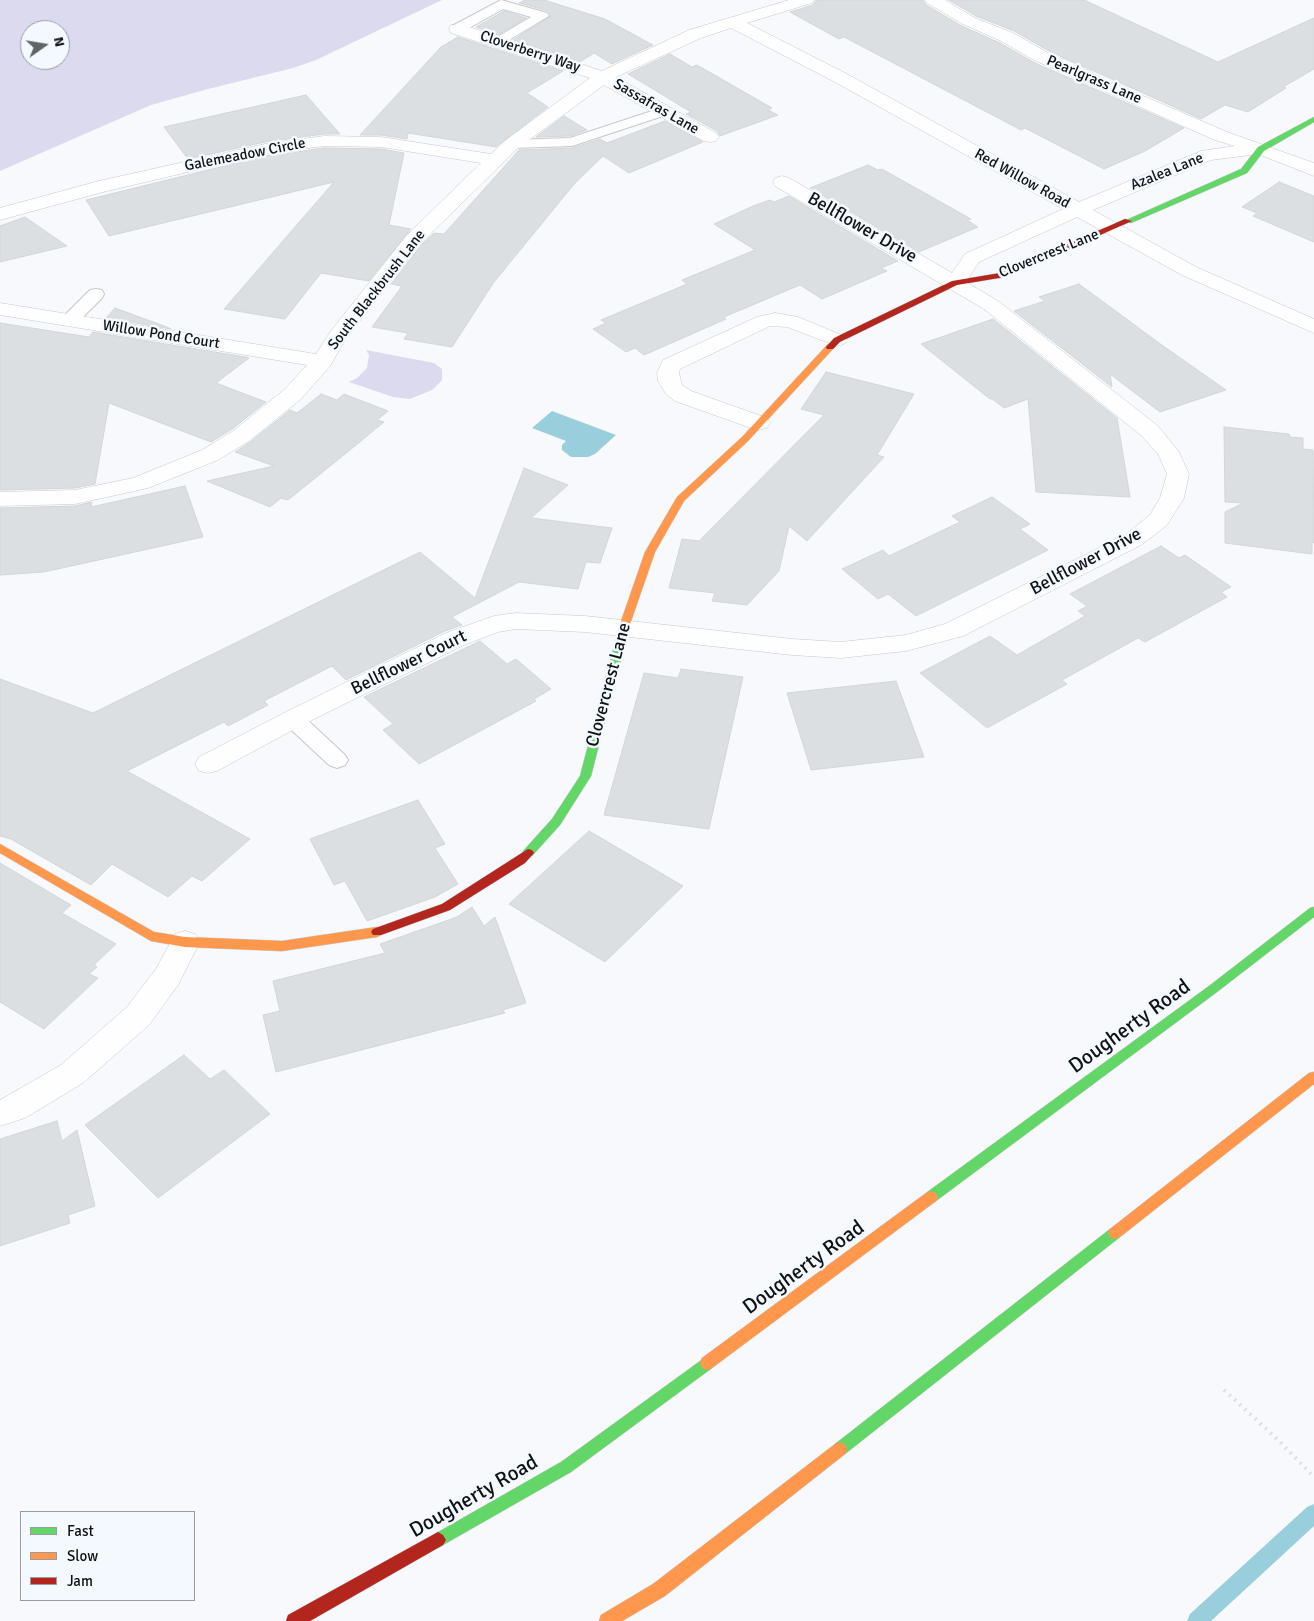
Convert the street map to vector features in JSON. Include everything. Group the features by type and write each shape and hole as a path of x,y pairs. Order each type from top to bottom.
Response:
{"street":[{"name":"South Blackbrush Lane","path":"0,499 75,497 140,483 210,455 242,436 293,394 322,361 338,335 414,240 512,144 603,77 695,34 806,0"},
{"name":"Pearlgrass Lane","path":"933,0 969,21 1007,37 1042,57 1074,70 1098,84 1135,98 1221,136 1261,149 1314,170"},
{"name":"Red Willow Road","path":"734,23 841,78 1189,271 1314,327"},
{"name":"Cloverberry Way","path":"457,29 587,70 603,77"},
{"name":"Sassafras Lane","path":"603,77 710,137"},
{"name":"Azalea Lane","path":"1112,229 1244,171 1261,149 1314,119"},
{"name":"Galemeadow Circle","path":"0,214 99,187 256,151 324,140 381,142 494,160"},
{"name":"Azalea Lane","path":"1077,210 1207,155 1261,149"},
{"name":"Bellflower Drive","path":"624,628 792,647 841,650 906,643 954,630 1133,540 1159,520 1172,498 1178,474 1168,452 1150,431 991,305 782,182"},
{"name":"Clovercrest Lane","path":"955,283 972,258 1077,210"},
{"name":"Clovercrest Lane","path":"0,848 151,936 185,942 282,946 370,934 446,907 522,860 556,822 585,776 624,628 650,552 680,500 745,439 837,340 955,283 1002,275 1112,229"},
{"name":"Willow Pond Court","path":"0,309 322,361"},
{"path":"759,423 683,396 674,389 669,381 668,373 671,365 764,321 775,319 792,321 837,340"},
{"name":"Bellflower Court","path":"208,764 455,639 494,624 530,621 624,628"},
{"name":"Dougherty Road","path":"294,1621 566,1467 1205,995 1314,911"},
{"path":"0,1113 14,1109 72,1074 138,1016 167,977 185,942"},
{"path":"607,1621 659,1590 1314,1077"}],"lane":[{"path":"457,29 501,4 542,16 499,42"},
{"path":"512,144 572,142 664,111"},
{"path":"70,320 96,294"},
{"path":"294,719 337,760"}],"path":[{"path":"0,13 42,0"},
{"path":"1224,1390 1275,1437 1314,1477"}],"shaded area":[{"path":"0,0 442,0 316,60 293,68 151,105 0,171"},
{"path":"366,350 434,363 442,369 442,380 432,390 410,399 393,397 349,382 357,378 367,368 369,355"}],"water":[{"path":"552,411 616,435 595,454 588,457 571,457 562,450 562,445 566,441 532,428"}],"building":[{"path":"525,0 544,0 605,19 653,45 612,64 594,53 580,62 513,40 551,16 548,11 519,3"},
{"path":"816,0 923,0 926,5 962,26 1000,43 1035,63 1184,128 1145,151 1104,169 1025,128 1021,130 844,37 839,39 790,12 813,5"},
{"path":"949,0 1084,0 1218,62 1314,18 1314,69 1283,87 1286,88 1248,112 1225,105 1201,119 1049,51 1014,31 976,16"},
{"path":"504,11 526,18 498,35 476,27"},
{"path":"458,37 563,71 527,93 548,107 496,147 408,133 407,139 381,135 360,135 441,47"},
{"path":"670,54 692,67 697,65 772,108 768,110 778,115 720,136 717,131 686,114 691,112 628,74"},
{"path":"306,95 340,134 324,134 265,142 188,159 164,127"},
{"path":"564,116 587,130 570,136 536,137"},
{"path":"665,121 703,142 629,173 603,156 575,183 494,282 452,347 404,339 408,333 372,327 402,286 391,284 422,244 434,233 444,234 519,150 572,148 600,139 607,143"},
{"path":"324,148 381,149 404,153 389,225 411,229 369,281 321,273 285,319 224,309 334,182 109,236 86,200 265,156"},
{"path":"868,165 878,170 882,169 971,219 967,220 978,227 919,252 810,188"},
{"path":"1279,182 1314,196 1314,242 1253,216 1257,213 1242,207"},
{"path":"789,196 898,261 881,268 887,271 822,299 800,285 724,317 726,319 644,355 635,348 626,352 593,329 606,323 601,320 687,284 682,280 755,250 714,224 753,206 770,200 774,202"},
{"path":"25,217 67,246 0,262 0,226"},
{"path":"1079,284 1226,390 1160,412 1110,374 1112,387 1014,311 1045,301 1039,297"},
{"path":"115,308 167,327 171,329 106,318"},
{"path":"993,319 1117,418 1130,497 1036,492 1028,399 1004,408 921,344"},
{"path":"0,323 89,337 93,332 249,358 216,383 266,402 232,429 211,442 109,403 95,484 75,488 0,490"},
{"path":"826,372 914,394 877,455 884,457 807,541 789,526 779,571 747,605 712,601 715,593 669,588 682,539 699,541 824,415 801,409"},
{"path":"321,394 337,400 344,394 388,411 377,420 384,422 350,450 288,500 281,498 270,507 207,481 274,466 235,452 290,410 297,413"},
{"path":"1224,427 1289,434 1290,437 1303,438 1303,449 1313,450 1314,543 1312,542 1312,554 1225,543 1225,512 1243,503 1225,502"},
{"path":"524,468 568,485 531,518 612,528 600,563 586,562 578,589 519,582 452,617 462,625 445,631 346,680 332,666 264,701 268,705 228,726 224,722 127,771 250,839 202,881 192,876 168,897 112,864 91,885 11,839 0,836 0,679 93,713 420,552 475,598"},
{"path":"185,486 203,537 44,572 0,575 0,508 75,506 92,502 91,507"},
{"path":"992,497 1030,524 1020,529 1048,550 916,616 888,594 878,599 842,569 883,550 889,556 960,522 952,516"},
{"path":"1161,546 1179,558 1185,555 1231,587 1221,592 1227,597 1145,642 1138,638 1062,680 1067,684 987,728 920,673 990,636 1017,655 1085,616 1078,611 1087,606 1070,594"},
{"path":"480,641 507,664 516,659 551,689 534,699 536,701 419,764 383,730 393,724 364,697"},
{"path":"681,669 743,677 709,829 604,815 644,673 678,678"},
{"path":"896,681 924,757 811,770 787,693"},
{"path":"418,800 445,844 435,848 458,884 435,897 367,921 345,881 334,885 310,839"},
{"path":"589,831 683,886 605,962 509,904"},
{"path":"0,863 71,905 62,913 116,944 94,965 97,967 89,974 98,978 44,1029 0,1002"},
{"path":"472,907 484,926 495,917 526,1003 503,1010 505,1013 276,1072 263,1015 280,1011 273,981 385,953 380,944 457,917"},
{"path":"184,1055 210,1079 224,1070 270,1114 158,1198 85,1125"},
{"path":"57,1121 62,1141 77,1130 95,1206 68,1215 70,1223 0,1246 0,1139"}],"waterway":[{"path":"1197,1621 1314,1513"}],"traffic: fast":[{"path":"1128,221 1244,171 1261,149 1314,119"},
{"path":"528,853 556,822 585,776 624,627"},
{"path":"931,1197 1213,989 1314,911"},
{"path":"840,1449 1115,1233"},
{"path":"438,1540 566,1467 707,1363"}],"traffic: slow":[{"path":"624,627 650,552 680,499 745,439 830,347"},
{"path":"0,848 151,936 185,942 282,946 377,932"},
{"path":"1115,1233 1314,1077"},
{"path":"707,1363 931,1197"},
{"path":"607,1621 659,1590 840,1449"}],"traffic: jam":[{"path":"830,347 837,340 955,283 1002,275 1128,221"},
{"path":"377,932 446,907 521,860 528,853"},
{"path":"294,1621 438,1540"}]}
